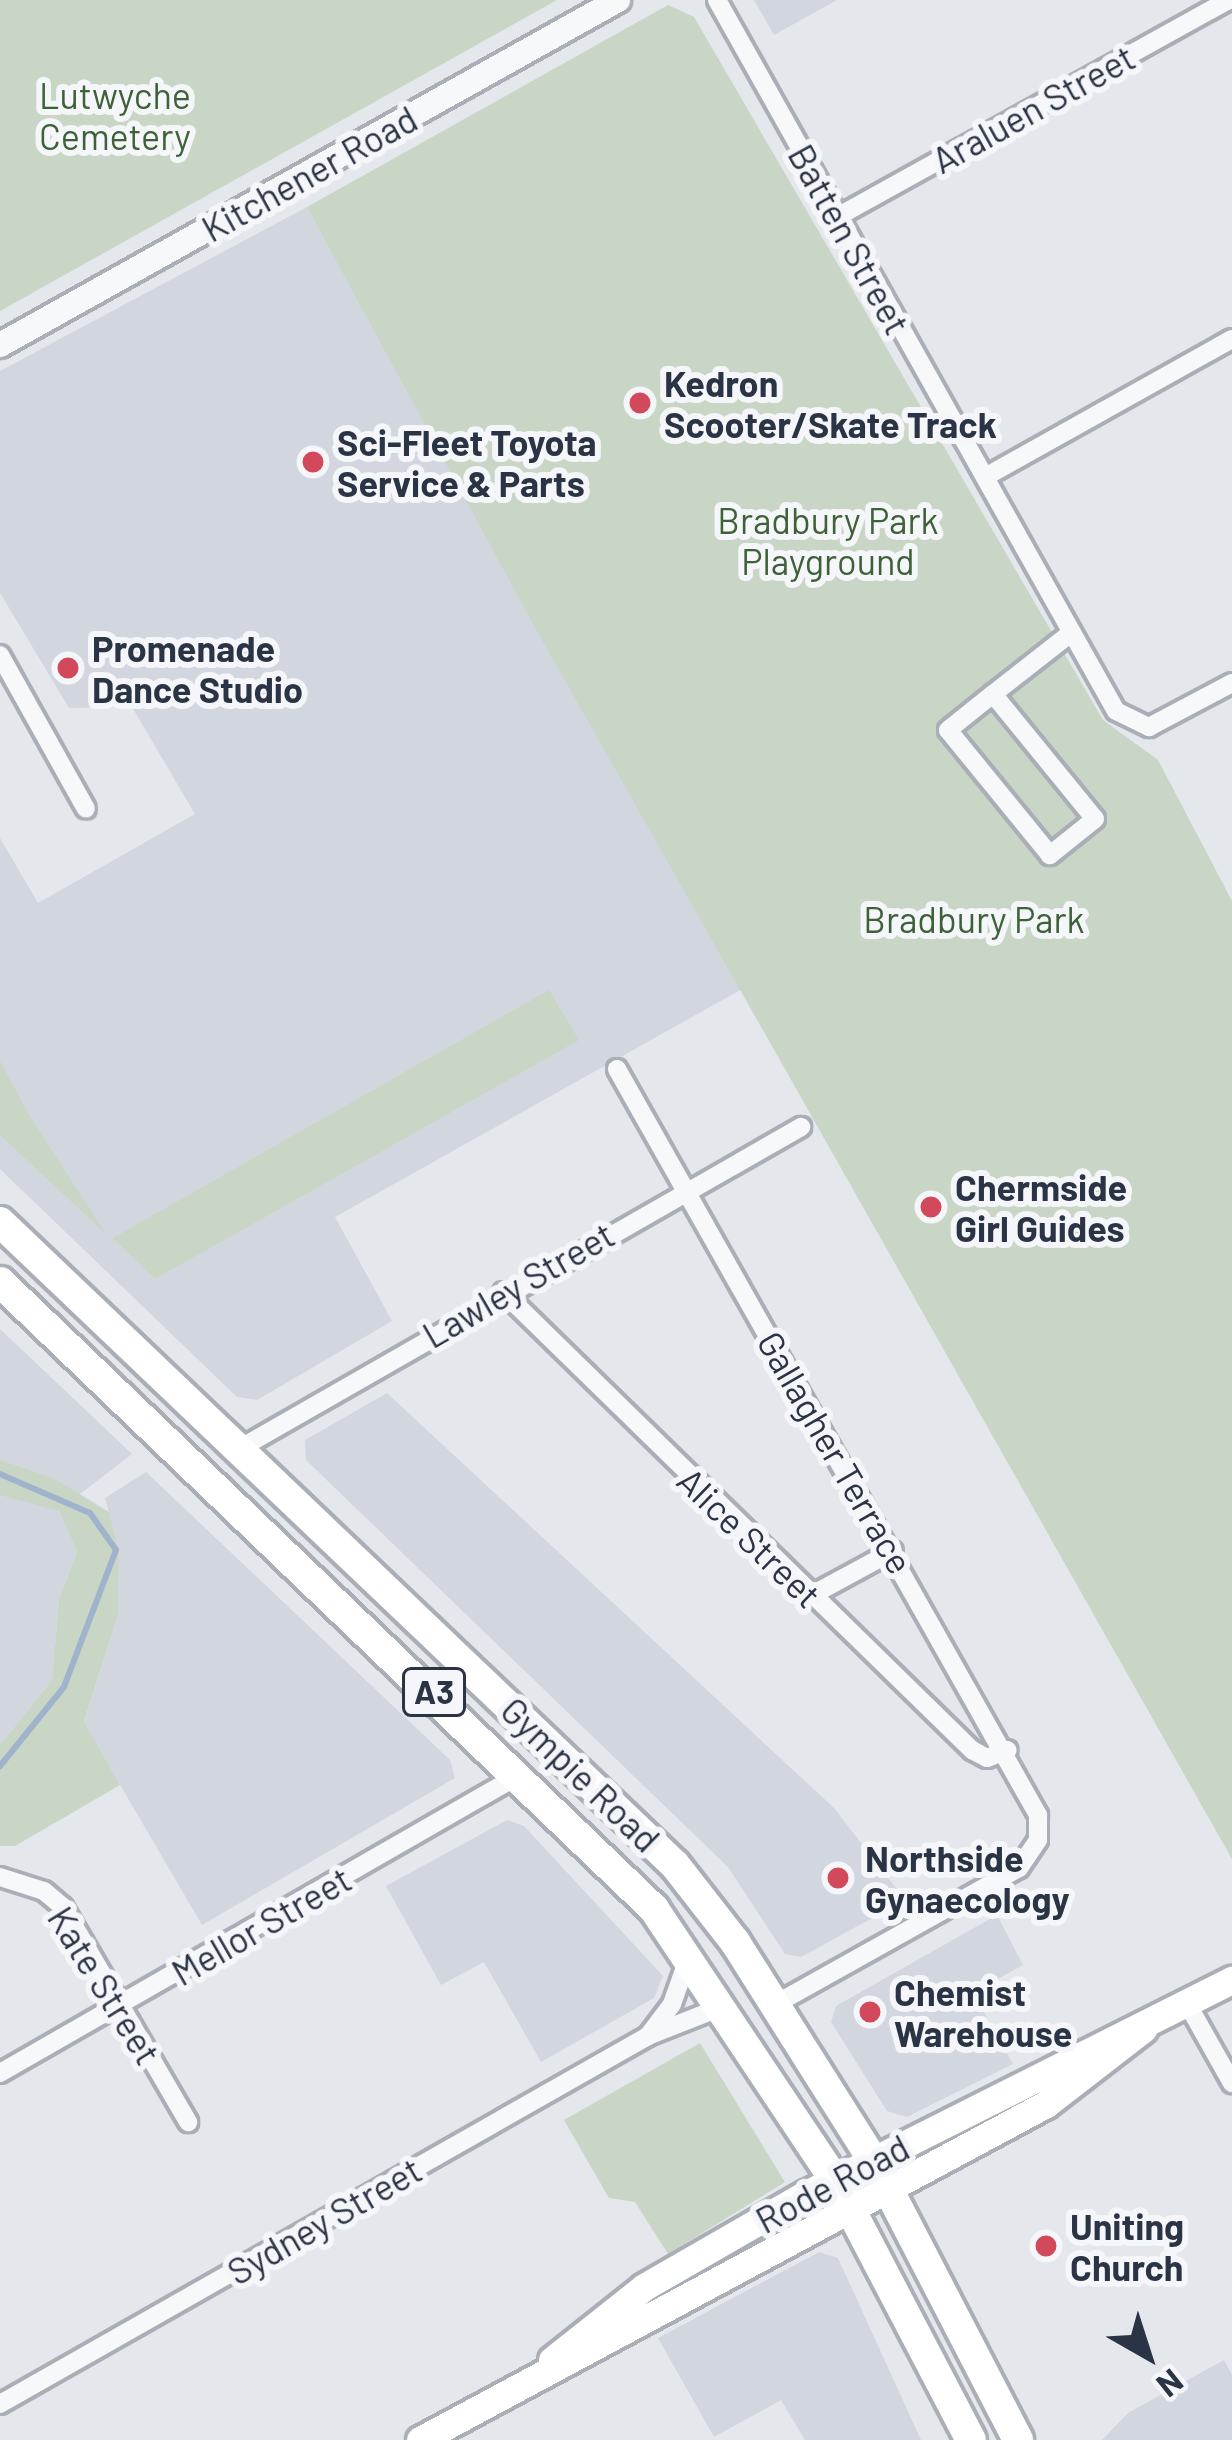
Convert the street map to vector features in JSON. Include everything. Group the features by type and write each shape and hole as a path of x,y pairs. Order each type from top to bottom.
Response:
{"highway":[{"name":"Gympie Road","path":"0,1222 644,1833 706,1903 873,2160 1018,2440"},
{"path":"28,1249 13,1264 28,1308"},
{"name":"Gympie Road","path":"0,1282 629,1879 690,1955 835,2180 971,2440"}],"main road":[{"name":"Rode Road","path":"540,2371 592,2351 1046,2104 1143,2029 1232,1980"},
{"name":"Rode Road","path":"420,2440 540,2371 644,2288 835,2180 1095,2043 1143,2029"}],"street":[{"name":"Kitchener Road","path":"0,345 616,0"},
{"name":"Batten Street","path":"717,0 1072,632 1130,724 1156,726 1232,683"},
{"name":"Araluen Street","path":"837,217 1228,0"},
{"path":"985,477 1232,339"},
{"path":"993,694 1096,820 1050,855 948,730 993,694 1072,632"},
{"path":"0,655 86,808"},
{"name":"Gallagher Terrace","path":"617,1069 1008,1750 1039,1815 1038,1840 1011,1874 774,2005"},
{"name":"Lawley Street","path":"239,1448 503,1292 801,1127"},
{"name":"Alice Street","path":"503,1292 972,1750 987,1758 1008,1750"},
{"path":"812,1595 893,1551"},
{"name":"Mellor Street","path":"0,2073 520,1774"},
{"name":"Kate Street","path":"0,1877 55,1899 188,2122"},
{"name":"Sydney Street","path":"648,2036 677,1994 690,1955"},
{"path":"1187,2005 1232,2084"},
{"name":"Sydney Street","path":"0,2404 648,2036 724,2006"}],"shaded area":[{"path":"754,0 837,0 774,35"},
{"path":"307,207 742,989 335,1217 392,1321 257,1400 237,1397 0,1169 0,838 38,903 195,814 132,707 69,708 0,593 0,371"},
{"path":"0,1329 132,1454 80,1494 0,1460"},
{"path":"387,1393 834,1808 905,1900 801,1957 785,1954 728,1867 306,1460 305,1440"},
{"path":"146,1472 450,1760 455,1778 202,1925 84,1723 118,1615 119,1552 105,1498"},
{"path":"0,1492 59,1511 77,1552 59,1599 52,1682 0,1745"},
{"path":"507,1820 524,1826 663,1976 654,1998 541,2062 484,1962 441,1985 386,1886"},
{"path":"997,1915 1023,1965 973,1993 1013,2064 907,2117 887,2111 831,2022 836,2006"},
{"path":"819,2252 838,2258 921,2440 805,2440 781,2400 714,2437 658,2338"},
{"path":"1224,2360 1232,2375 1232,2440 1102,2440 1128,2413"}],"green space":[{"name":"Lutwyche Cemetery","path":"0,0 557,0 0,311"},
{"name":"Bradbury Park","path":"668,5 694,17 1103,720 1158,760 1232,901 1232,1859 533,624 307,207"},
{"path":"549,990 579,1040 155,1279 113,1238"},
{"path":"0,1061 28,1113 105,1233 0,1135"},
{"path":"0,1460 55,1479 109,1512 119,1552 118,1615 84,1722 120,1785 15,1846 0,1846 0,1745 52,1681 59,1599 77,1552 59,1511 0,1495"},
{"path":"700,2043 785,2182 668,2254 635,2202 609,2198 564,2120"}],"waterway":[{"path":"0,1474 90,1513 116,1550 64,1687 0,1766"}],"place":[{"name":"Kedron Scooter/Skate Track","path":"640,403"},
{"name":"Sci-Fleet Toyota Service & Parts","path":"313,462"},
{"name":"Promenade Dance Studio","path":"68,668"},
{"name":"Chermside Girl Guides","path":"931,1207"},
{"name":"Northside Gynaecology","path":"838,1878"},
{"name":"Chemist Warehouse","path":"870,2012"},
{"name":"Uniting Church","path":"1046,2246"}],"park label":[{"name":"Bradbury Park Playground","path":"828,540"}]}
